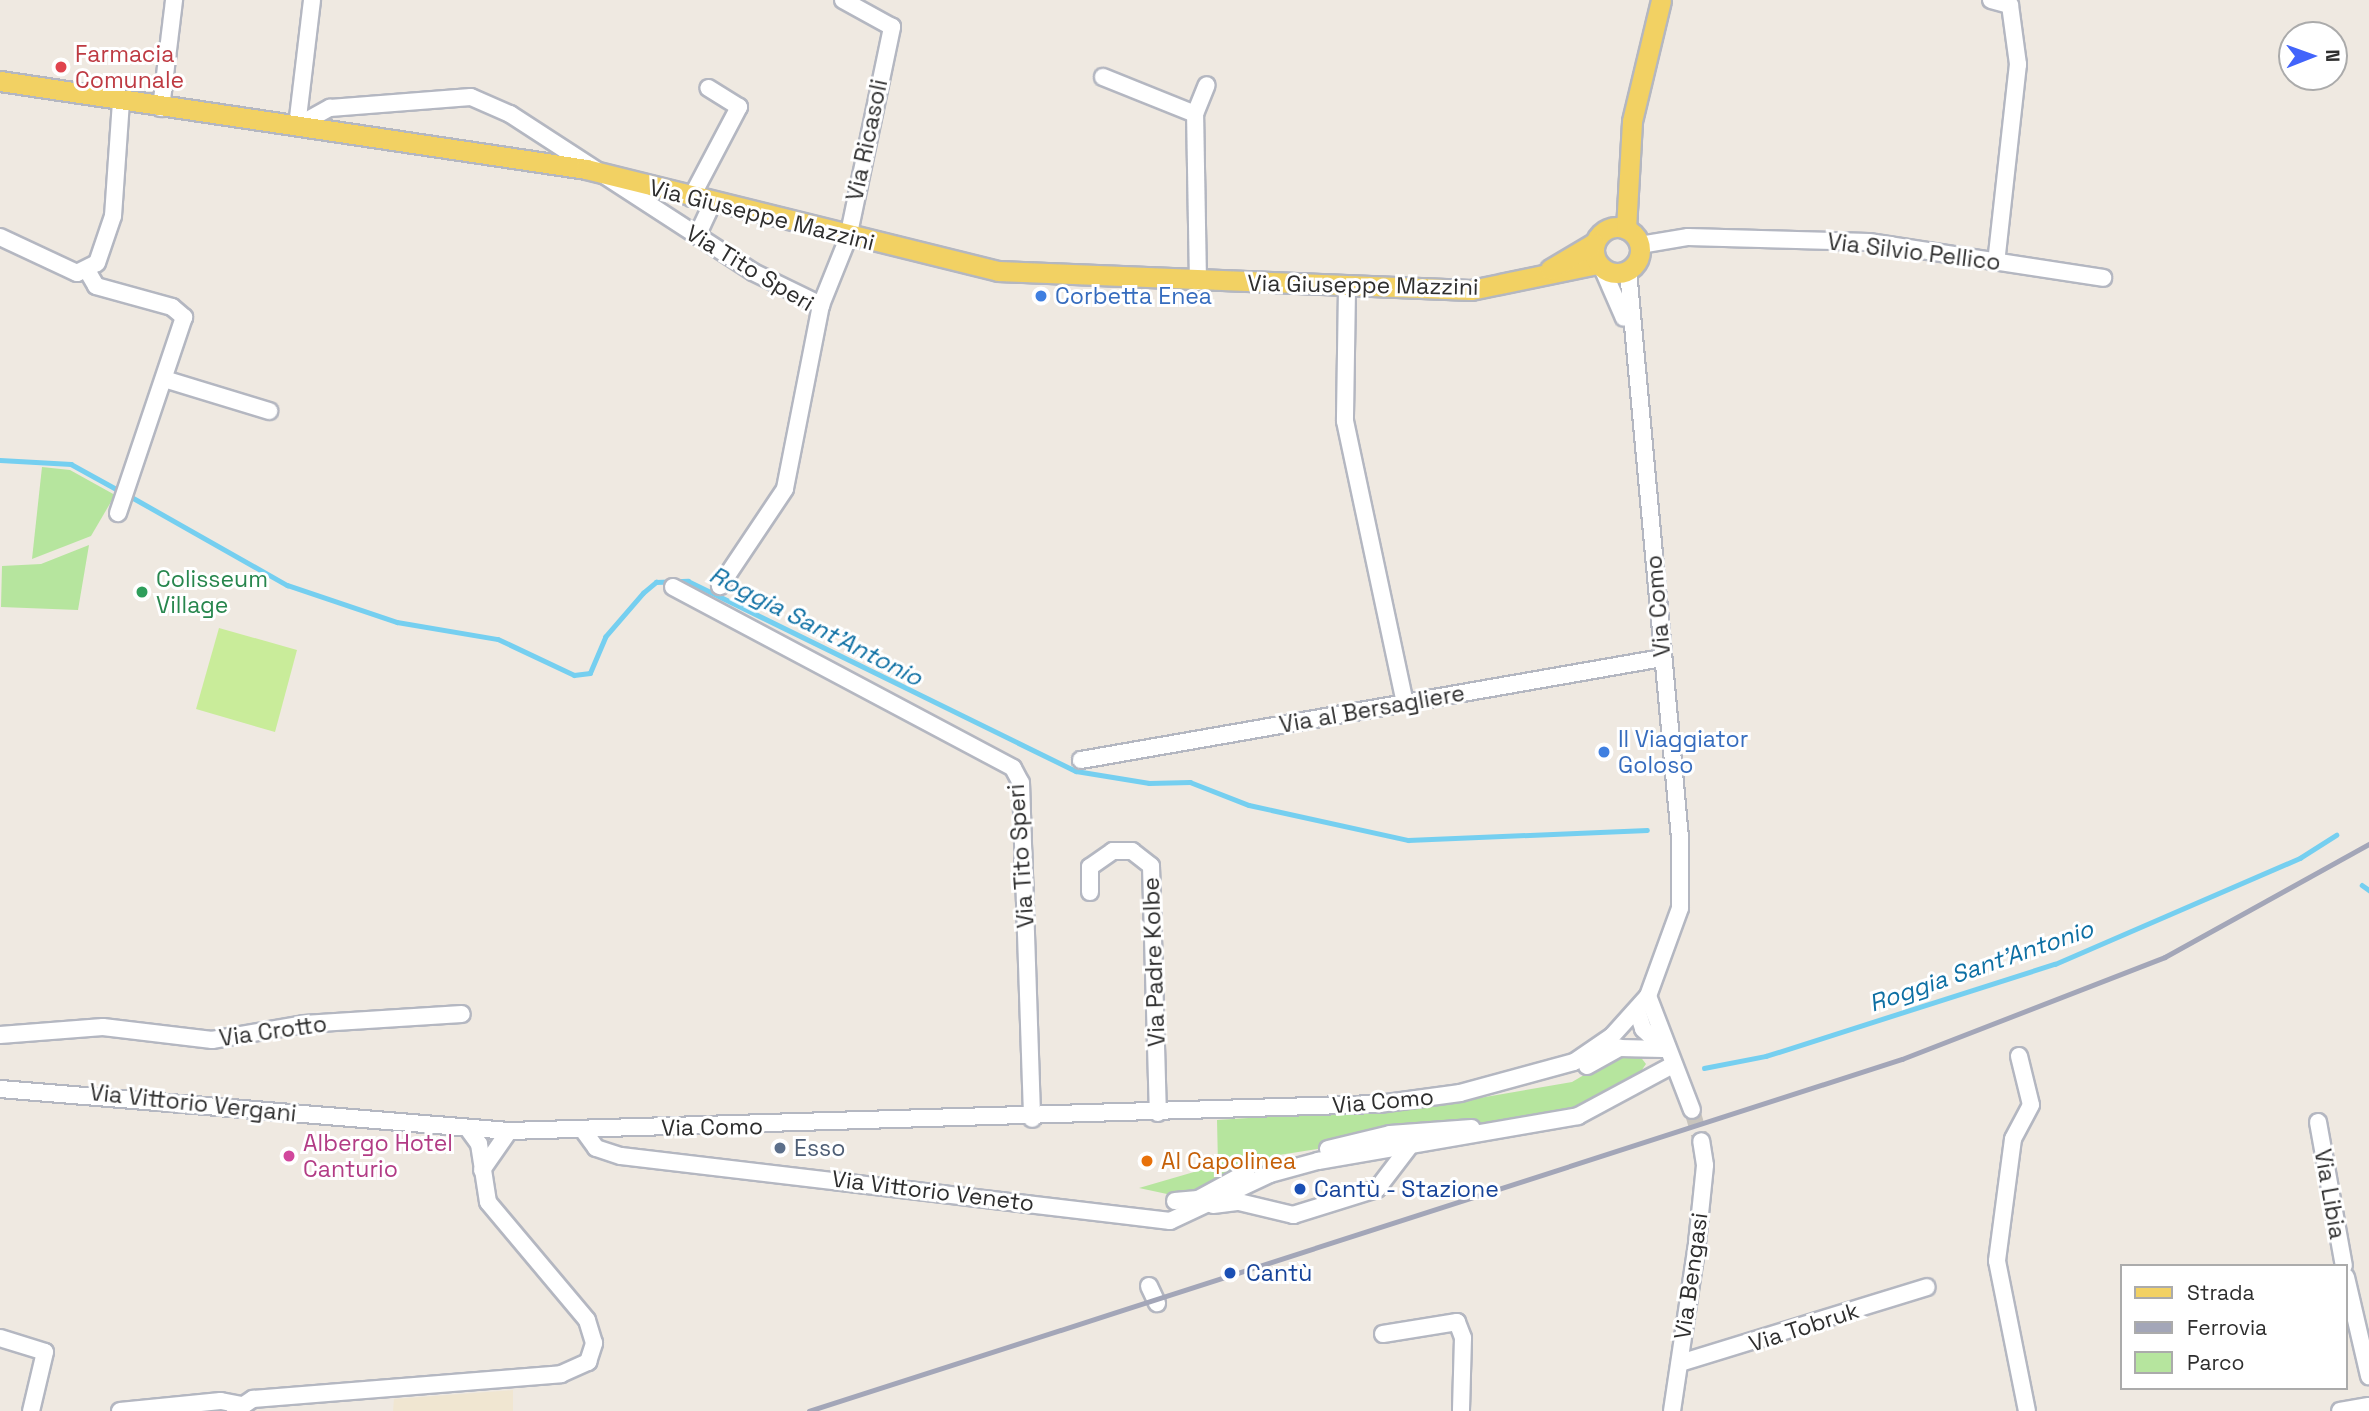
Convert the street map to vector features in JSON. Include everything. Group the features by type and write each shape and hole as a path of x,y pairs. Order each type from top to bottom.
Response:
{"main road":[{"path":"1625,173 1626,229 1640,246 1628,271 1600,267 1598,237 1625,173 1661,0"},
{"name":"Via Giuseppe Mazzini","path":"0,81 160,108 586,169 848,238 998,271 1347,289 1471,290 1528,282 1600,267"},
{"path":"1598,237 1626,229"},
{"name":"Via Giuseppe Mazzini","path":"1528,282 1598,237"}],"street":[{"path":"160,108 174,0"},
{"path":"297,127 312,0"},
{"name":"Via Ricasoli","path":"821,305 848,238 892,27 843,0"},
{"path":"1991,0 2010,5 2018,64 1996,262"},
{"path":"1104,78 1195,114"},
{"path":"1198,282 1195,114 1207,85"},
{"path":"691,198 739,107 709,88"},
{"name":"Via Tito Speri","path":"297,127 330,108 471,97 510,114 586,169 697,236 821,305 785,489 720,586"},
{"path":"88,272 97,263 113,216 121,102"},
{"path":"697,236 712,204"},
{"path":"0,237 52,265 88,272 96,286 172,307 184,317 122,490 118,513"},
{"name":"Via Silvio Pellico","path":"1640,246 1688,237 1869,242 2103,278"},
{"name":"Via Como","path":"1600,267 1622,305 1638,386"},
{"name":"Via Como","path":"469,1130 583,1130 1032,1119 1379,1104 1551,1071 1596,1048 1637,1010 1648,996 1676,928 1681,886 1628,271"},
{"path":"1347,289 1345,421 1405,703"},
{"path":"164,379 269,411"},
{"name":"Via Tito Speri","path":"673,587 1013,768 1021,783 1032,1119"},
{"name":"Via al Bersagliere","path":"1081,760 1662,658"},
{"name":"Via Padre Kolbe","path":"1090,892 1090,867 1112,851 1132,851 1152,866 1158,1113"},
{"path":"1648,996 1668,1058 1692,1110"},
{"path":"1637,1010 1643,1029 1668,1058"},
{"name":"Via Crotto","path":"0,1035 103,1027 212,1040 304,1024 463,1014"},
{"path":"1551,1071 1577,1071 1632,1045 1668,1058"},
{"path":"2019,1056 2031,1105 2013,1139 1997,1261 2027,1411"},
{"path":"1175,1201 1198,1199 1268,1165 1378,1137 1568,1113 1668,1058"},
{"name":"Via Vittorio Veneto","path":"583,1130 596,1148 621,1156 1150,1220 1177,1219 1270,1174 1578,1116 1668,1058"},
{"name":"Via Vittorio Vergani","path":"0,1089 469,1130"},
{"name":"Via Libia","path":"2318,1122 2344,1264"},
{"path":"120,1411 221,1401 238,1408 561,1374 588,1362 594,1343 587,1320 488,1202 481,1172 479,1144 469,1130"},
{"path":"481,1172 509,1131"},
{"name":"Via Bengasi","path":"1672,1411 1703,1188 1701,1141"},
{"name":"Via Vittorio Veneto","path":"1206,1205 1239,1202 1293,1215 1377,1189 1409,1147"},
{"path":"1149,1286 1157,1303"},
{"path":"2348,1286 2369,1376"},
{"name":"Via Tobruk","path":"1680,1363 1927,1287"},
{"path":"1383,1334 1457,1322 1463,1338 1461,1411"},
{"path":"0,1338 45,1352 31,1411"},
{"path":"2340,1411 2369,1406"}],"shaded area":[{"path":"513,1390 513,1411 393,1411 394,1399"}],"green space":[{"path":"42,467 70,470 115,495 91,536 32,559"},
{"path":"89,545 78,610 1,607 2,566 41,564"},
{"path":"219,628 297,650 275,732 196,709"},
{"path":"1639,1055 1646,1064 1637,1077 1573,1109 1279,1155 1181,1197 1139,1188 1218,1165 1217,1120 1427,1107 1572,1082 1616,1056"}],"waterway":[{"name":"Roggia Sant'Antonio","path":"0,460 71,464 120,491"},
{"name":"Roggia Sant'Antonio","path":"128,495 287,585 397,622 498,639 574,675 590,673 605,637 656,582 688,581 1076,771 1149,783 1190,782 1249,805 1408,840 1647,830"},
{"name":"Roggia Sant'Antonio","path":"1704,1068 1766,1056 2055,964 2300,858 2336,835"},
{"name":"Roggia Sant'Antonio","path":"2362,885 2369,890"}],"tunnel":[{"path":"1692,1110 1701,1141"}],"railway":[{"path":"809,1411 1902,1059 2165,957 2369,844"}],"place":[{"name":"Farmacia Comunale","path":"61,67"},
{"name":"Corbetta Enea","path":"1041,296"},
{"name":"Colisseum Village","path":"142,592"},
{"name":"Il Viaggiator Goloso","path":"1604,752"},
{"name":"Esso","path":"780,1148"},
{"name":"Albergo Hotel Canturio","path":"289,1156"},
{"name":"Al Capolinea","path":"1147,1161"},
{"name":"Cantù - Stazione","path":"1300,1189"},
{"name":"Cantù","path":"1230,1273"}]}
